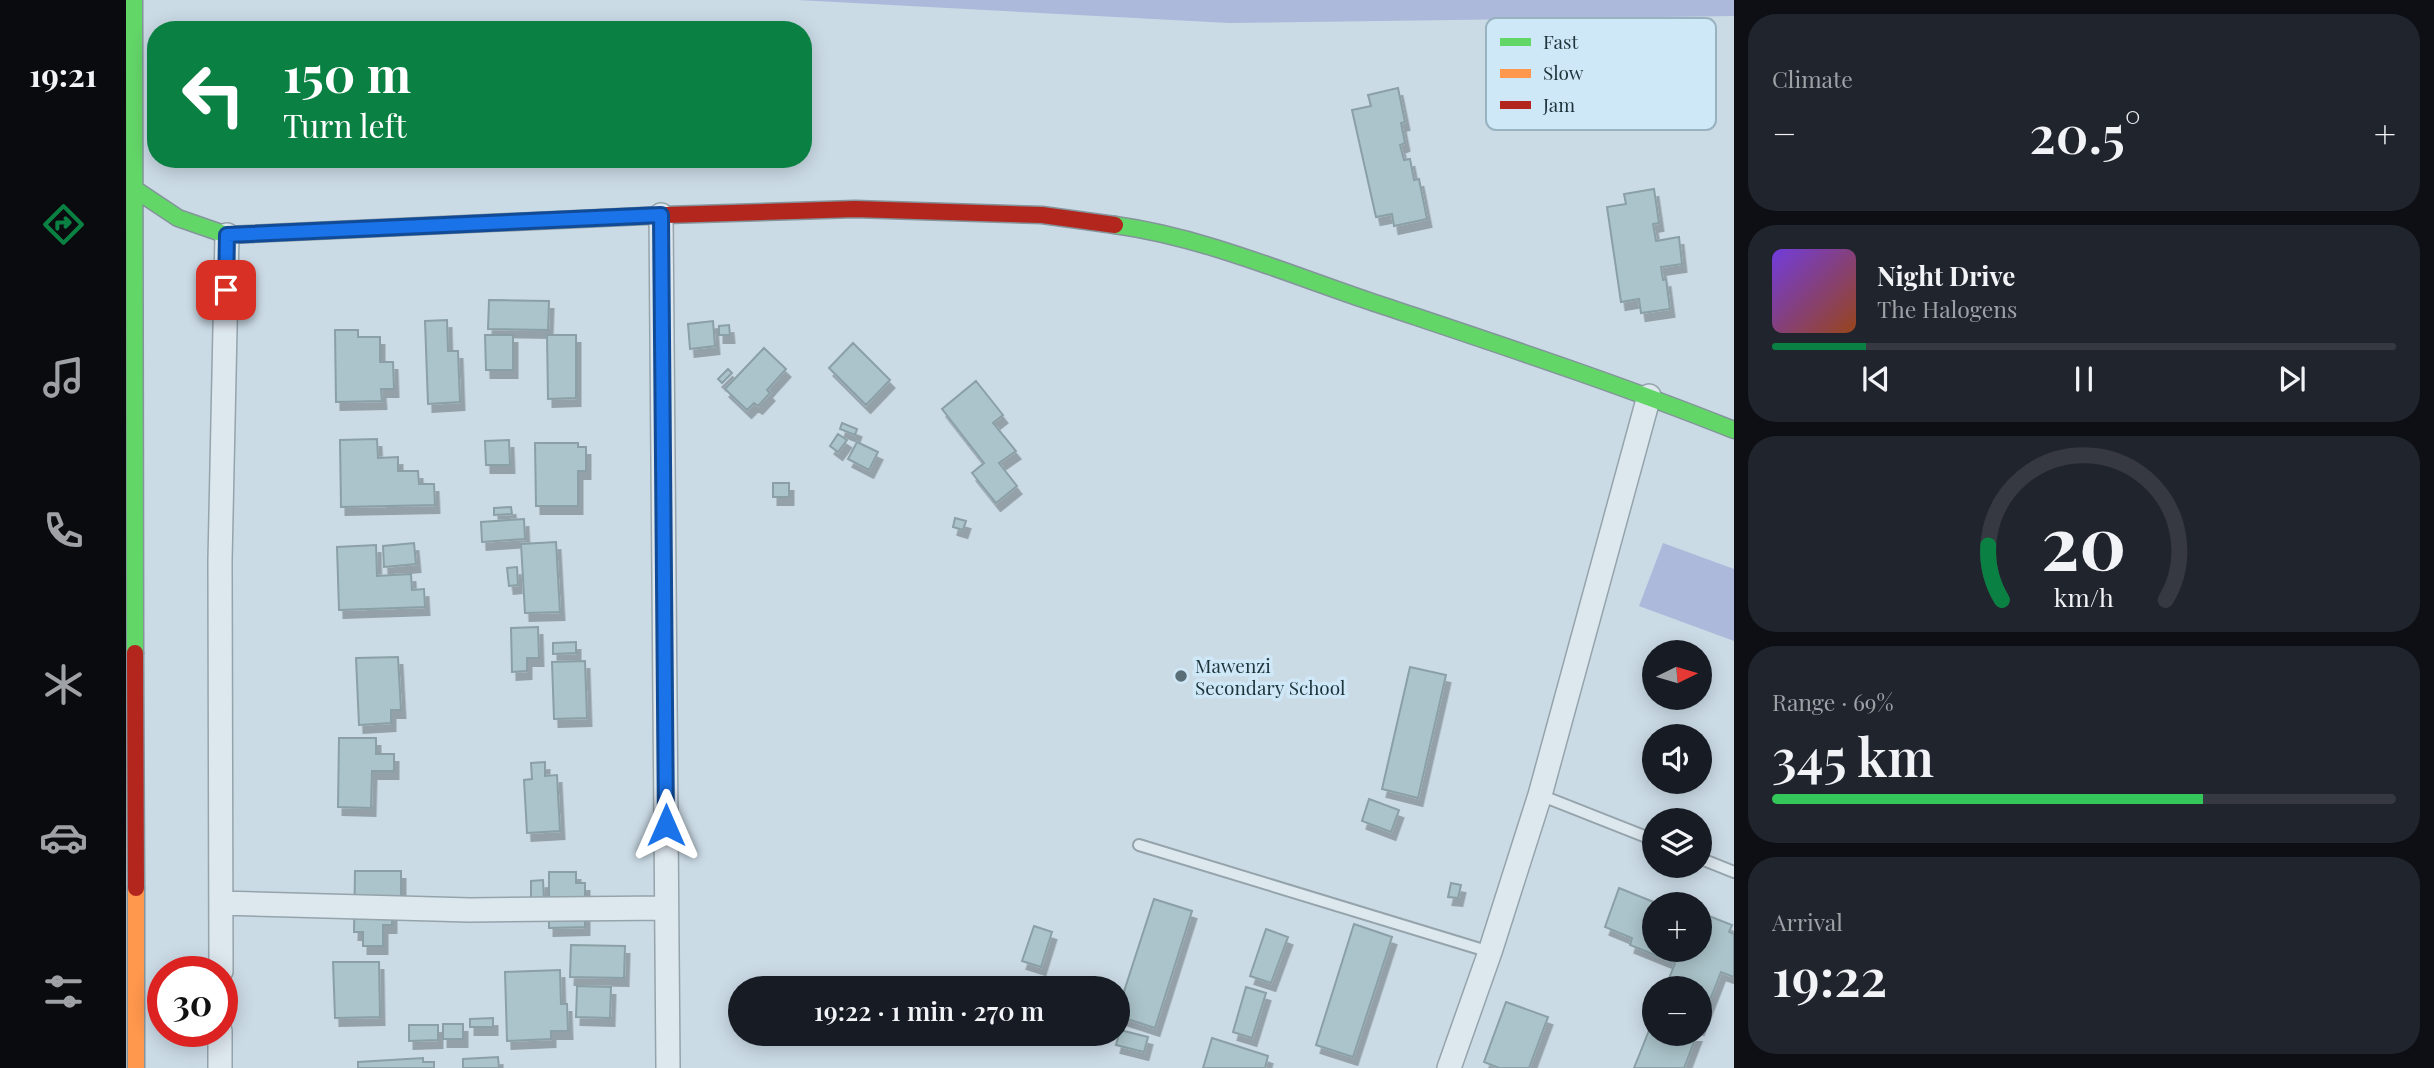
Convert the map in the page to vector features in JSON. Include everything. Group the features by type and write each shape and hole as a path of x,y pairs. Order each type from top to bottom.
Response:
{"main road":[{"path":"133,1055 134,0"},
{"path":"135,190 174,218 195,228 227,235 855,209 1042,215 1136,228 1222,251 1649,396 1734,430"}],"street":[{"path":"661,215 668,1068"},
{"path":"220,956 220,561 227,235"},
{"path":"1449,1068 1490,952 1540,795 1649,396"},
{"path":"221,903 470,910 666,908"},
{"path":"220,1047 220,1068"}],"lane":[{"path":"1540,795 1642,835"},
{"path":"1139,845 1490,952"},
{"path":"1712,863 1734,872"}],"shaded area":[{"path":"797,0 1734,0 1734,16 1229,23"},
{"path":"1663,543 1734,569 1734,641 1639,606"}],"building":[{"path":"1398,88 1405,122 1401,123 1405,143 1400,145 1404,160 1410,159 1414,180 1419,179 1427,219 1394,226 1392,214 1376,217 1352,110 1371,106 1368,95"},
{"path":"1654,189 1659,223 1653,224 1656,241 1679,237 1682,264 1661,267 1663,280 1666,279 1670,309 1641,313 1639,299 1621,302 1607,207 1626,204 1624,194"},
{"path":"489,300 549,301 548,330 488,329"},
{"path":"447,320 448,351 458,351 460,402 428,404 425,321"},
{"path":"713,321 715,346 690,349 688,324"},
{"path":"729,325 730,335 719,335 719,326"},
{"path":"335,330 358,330 358,337 380,337 380,362 393,362 394,389 381,389 382,401 336,402"},
{"path":"485,335 513,335 513,370 486,370"},
{"path":"547,335 576,335 576,398 548,399"},
{"path":"853,343 890,380 866,405 829,368"},
{"path":"764,348 786,369 767,390 770,393 758,406 754,403 747,410 725,389"},
{"path":"728,369 732,373 722,383 718,379"},
{"path":"976,381 1003,415 993,423 1016,451 999,463 1017,486 996,503 972,473 984,463 942,409"},
{"path":"842,423 857,429 855,435 840,429"},
{"path":"838,434 847,440 838,452 830,446"},
{"path":"377,439 378,458 398,457 398,471 418,471 419,484 434,484 435,505 341,507 340,440"},
{"path":"509,440 510,465 486,465 485,441"},
{"path":"857,442 878,452 869,470 848,459"},
{"path":"535,443 578,443 578,447 586,447 586,471 578,471 578,506 536,506"},
{"path":"773,483 789,483 789,497 773,497"},
{"path":"511,507 512,514 494,515 494,508"},
{"path":"955,518 966,521 963,530 953,527"},
{"path":"524,519 525,539 482,542 481,522"},
{"path":"556,542 560,612 525,613 521,544"},
{"path":"414,543 416,564 384,567 383,546"},
{"path":"376,545 377,576 411,574 412,590 424,589 425,607 339,610 337,547"},
{"path":"517,567 518,585 509,586 507,568"},
{"path":"538,627 539,658 527,658 527,671 512,672 511,628"},
{"path":"576,642 576,653 553,654 553,643"},
{"path":"398,657 401,710 391,710 391,723 359,725 356,658"},
{"path":"585,661 587,718 554,719 552,662"},
{"path":"1410,667 1446,675 1418,798 1382,789"},
{"path":"339,738 376,738 376,754 394,754 394,771 372,771 371,808 338,807"},
{"path":"545,762 545,776 557,775 560,831 527,833 524,780 532,779 531,763"},
{"path":"1369,799 1399,810 1391,832 1362,821"},
{"path":"355,871 401,871 401,910 392,910 392,925 383,925 383,946 363,946 363,932 354,932"},
{"path":"549,872 576,872 576,883 585,883 585,927 549,928"},
{"path":"543,880 544,899 531,899 531,881"},
{"path":"1451,883 1461,885 1458,898 1448,897"},
{"path":"1619,888 1642,897 1642,950 1630,945 1632,938 1605,927"},
{"path":"1154,899 1192,911 1155,1028 1130,1020 1129,976"},
{"path":"1712,917 1732,925 1729,932 1734,934 1734,977 1721,972 1712,995 1712,976 1670,976 1675,963 1672,962 1712,962"},
{"path":"1354,924 1392,937 1353,1057 1316,1045"},
{"path":"1034,926 1052,932 1041,967 1022,961"},
{"path":"1266,929 1288,937 1271,983 1250,976"},
{"path":"571,945 625,946 624,978 570,977"},
{"path":"333,962 379,962 380,1017 335,1018"},
{"path":"560,970 561,1004 567,1004 568,1031 551,1031 551,1039 507,1041 505,972"},
{"path":"577,986 611,987 610,1018 576,1017"},
{"path":"1246,987 1266,993 1252,1038 1233,1032"},
{"path":"1506,1002 1548,1017 1529,1068 1499,1068 1484,1062"},
{"path":"493,1018 493,1027 470,1027 470,1019"},
{"path":"443,1024 463,1024 463,1039 443,1039"},
{"path":"409,1025 438,1025 438,1040 409,1041"},
{"path":"1130,1032 1148,1037 1144,1052 1120,1046 1130,1046"},
{"path":"1212,1038 1268,1056 1265,1068 1203,1068"},
{"path":"1643,1046 1692,1046 1684,1068 1634,1068"},
{"path":"498,1057 499,1068 463,1068 463,1059"},
{"path":"423,1058 423,1062 434,1062 434,1068 358,1068 358,1062"}],"traffic: fast":[{"path":"134,0 135,653"},
{"path":"136,190 178,218 227,235 666,215"},
{"path":"1115,225 1180,238 1244,257 1598,379 1734,430"}],"traffic: slow":[{"path":"136,888 136,1068"}],"traffic: jam":[{"path":"666,215 855,209 1042,215 1115,225"},
{"path":"135,653 136,888"}],"place":[{"name":"Mawenzi Secondary School","path":"1181,676"}],"route":[{"path":"226,290 227,235 661,215 666,825"}]}
